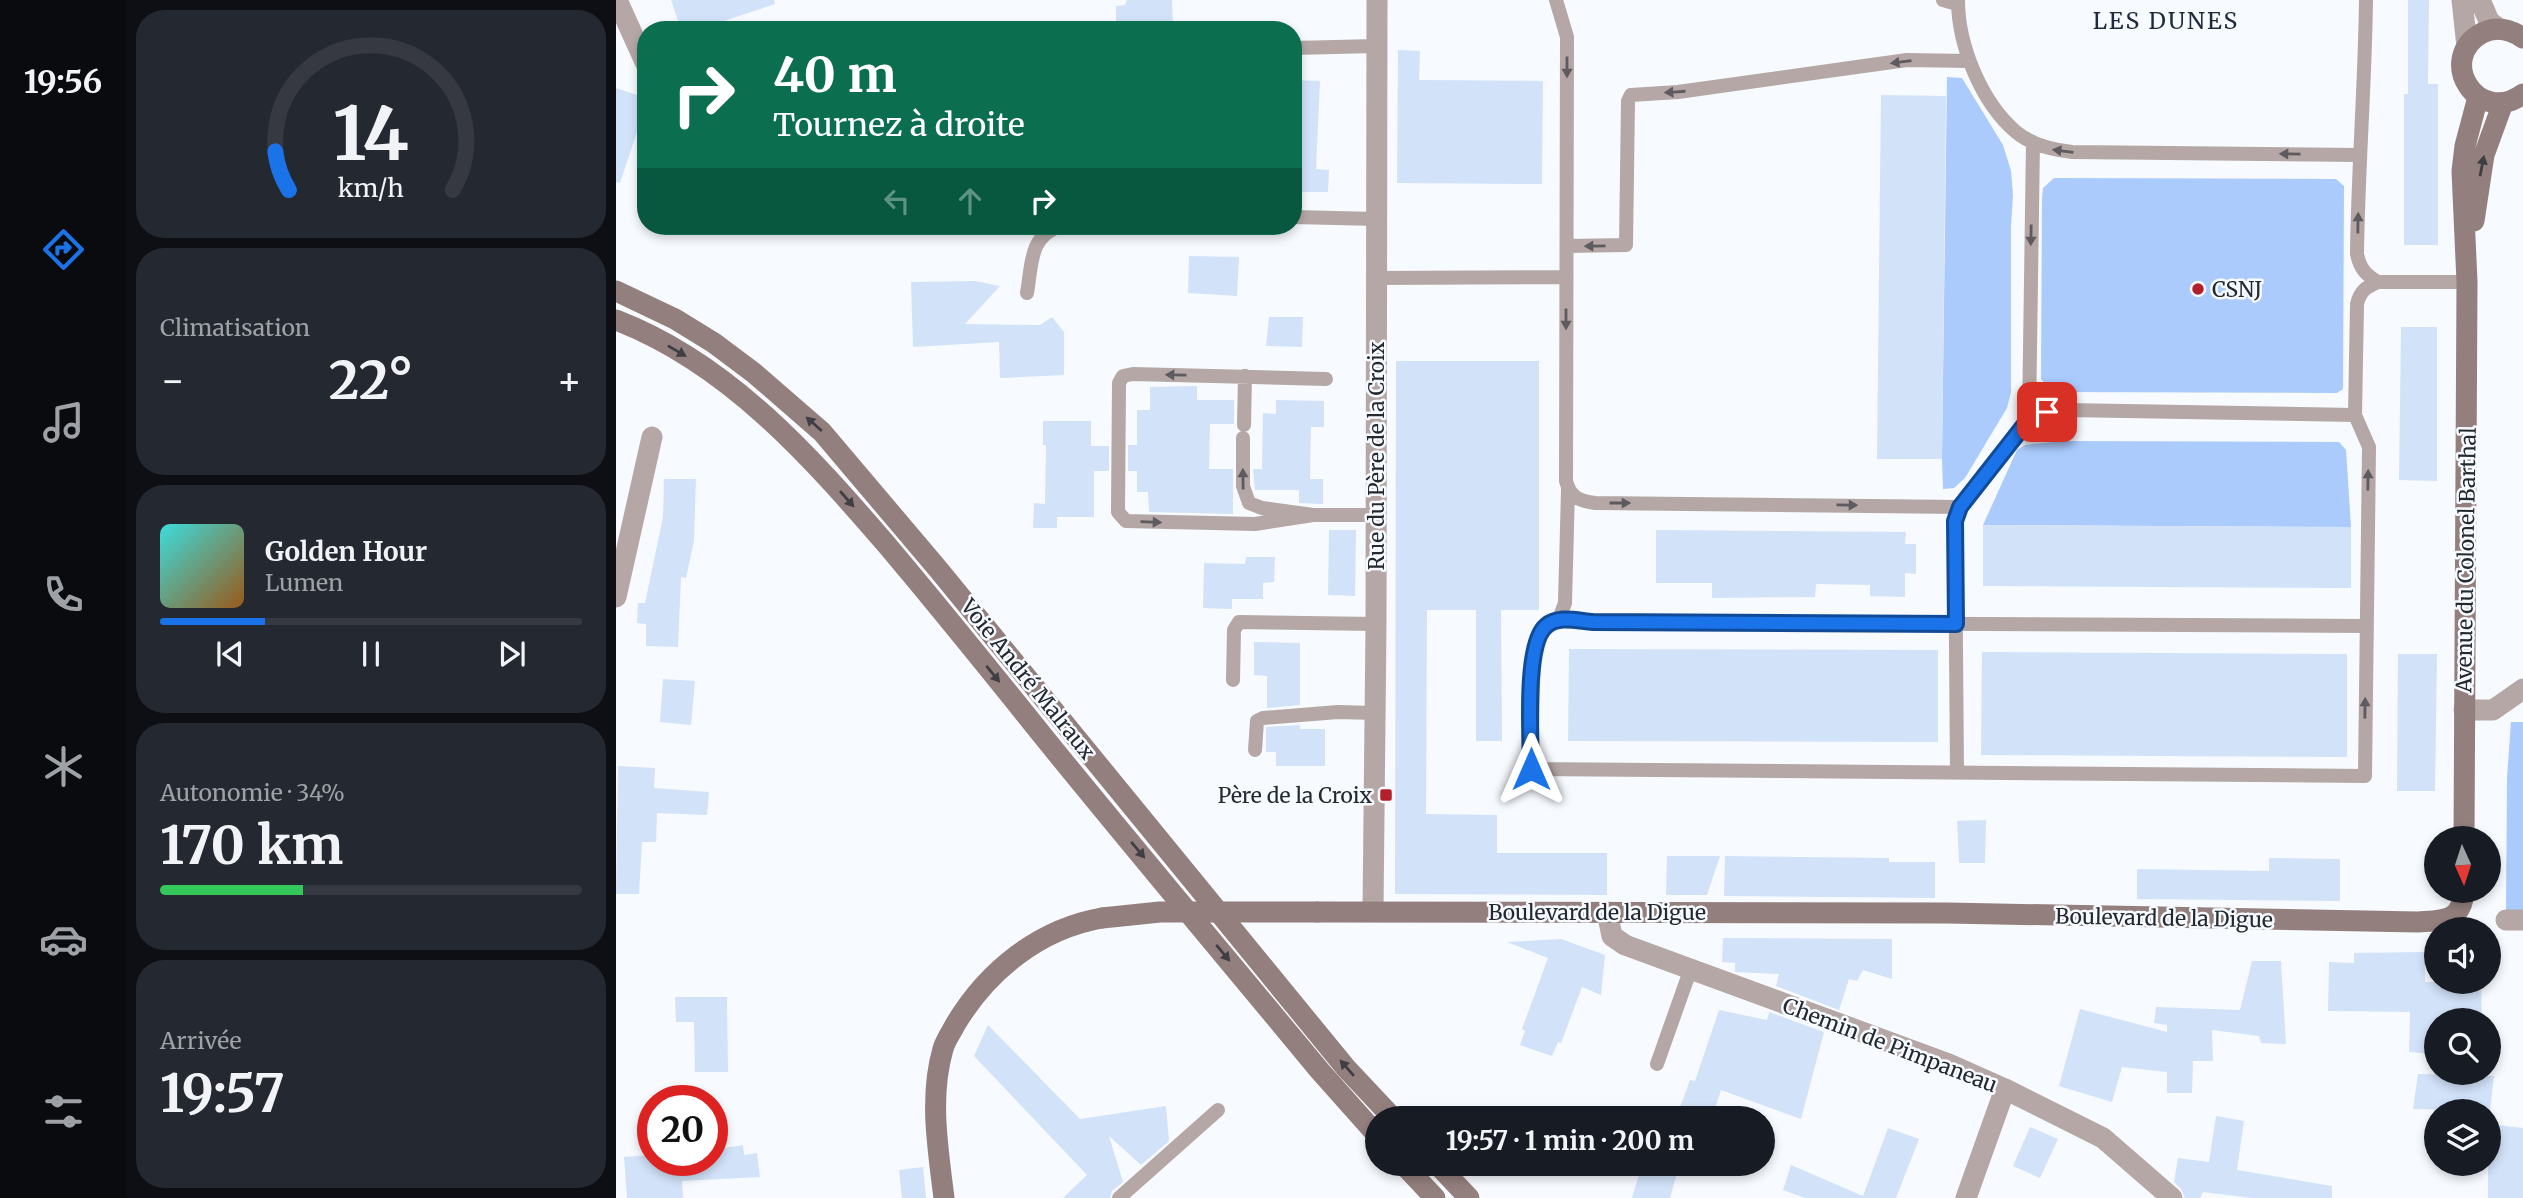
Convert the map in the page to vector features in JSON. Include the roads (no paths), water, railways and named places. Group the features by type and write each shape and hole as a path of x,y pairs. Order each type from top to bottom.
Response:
{"street":[{"name":"Rue du Père de la Croix","path":"1373,911 1377,0"},
{"path":"2462,0 2467,47 2462,69 2469,89 2486,101 2503,103 2515,100 2523,94"},
{"path":"2480,0 2489,21 2498,29"},
{"path":"619,9 637,46"},
{"path":"2467,47 2486,31 2498,29 2516,33 2523,38"},
{"name":"Avenue du Colonel Barthal","path":"2464,826 2468,282 2462,171 2465,145 2478,97"},
{"name":"Avenue du Colonel Barthal","path":"2468,282 2484,155 2503,103"},
{"name":"Voie André Malraux","path":"616,291 675,319 714,343 754,373 822,432 938,569 1346,1068 1382,1106"},
{"name":"Voie André Malraux","path":"616,320 682,354 730,387 767,416 835,485 1320,1071 1365,1122"},
{"path":"616,597 652,437"},
{"path":"2464,710 2493,710 2523,689"},
{"name":"Boulevard de la Digue","path":"944,1198 935,1104 943,1047 964,1010 992,977 1020,952 1058,930 1102,918 1160,912 1373,911 1948,913 2418,922 2442,920 2456,914 2462,903"},
{"name":"Chemin de Pimpaneau","path":"1607,912 1610,931 1617,941 1949,1064 2103,1138 2172,1198"},
{"path":"1966,1198 2005,1089"},
{"path":"1415,1176 1435,1198"},
{"path":"1448,1176 1469,1198"}],"lane":[{"path":"1556,0 1567,37 1568,490 1565,603 1559,619"},
{"path":"2367,0 2365,79 2358,155 2357,254 2359,265 2366,275 2378,282"},
{"path":"1953,1 1969,61 2005,120 2017,133 2055,151 2358,155"},
{"path":"1302,48 1377,46"},
{"path":"1567,246 1626,245 1628,101 1633,94 1678,92 1907,60 1969,61"},
{"path":"2029,419 2032,142"},
{"path":"1302,217 1377,219"},
{"path":"1027,293 1035,248 1044,235"},
{"path":"1376,278 1566,277"},
{"path":"2366,626 1593,622 1559,619 1546,626 1534,647 1531,769 2365,776 2368,447 2355,415 2357,303 2360,293 2378,282 2468,282"},
{"path":"1313,515 1255,524 1126,521 1121,518 1118,512 1119,383 1123,376 1133,374 1326,379"},
{"path":"1245,376 1243,486 1249,503 1262,508 1313,515 1376,515"},
{"path":"1957,773 1955,521 1960,507 2029,419 2047,412 2065,410 2355,415"},
{"path":"1568,490 1579,500 1595,503 1960,507"},
{"path":"1233,680 1234,630 1239,622 1376,624"},
{"path":"1255,750 1255,725 1263,718 1338,712 1374,713"},
{"path":"1657,1064 1691,968"},
{"path":"1119,1198 1218,1110"}],"place":[{"name":"CSNJ","path":"2198,289"},
{"name":"Père de la Croix","path":"1386,795"}],"district":[{"name":"LES DUNES","path":"2166,20"}]}
